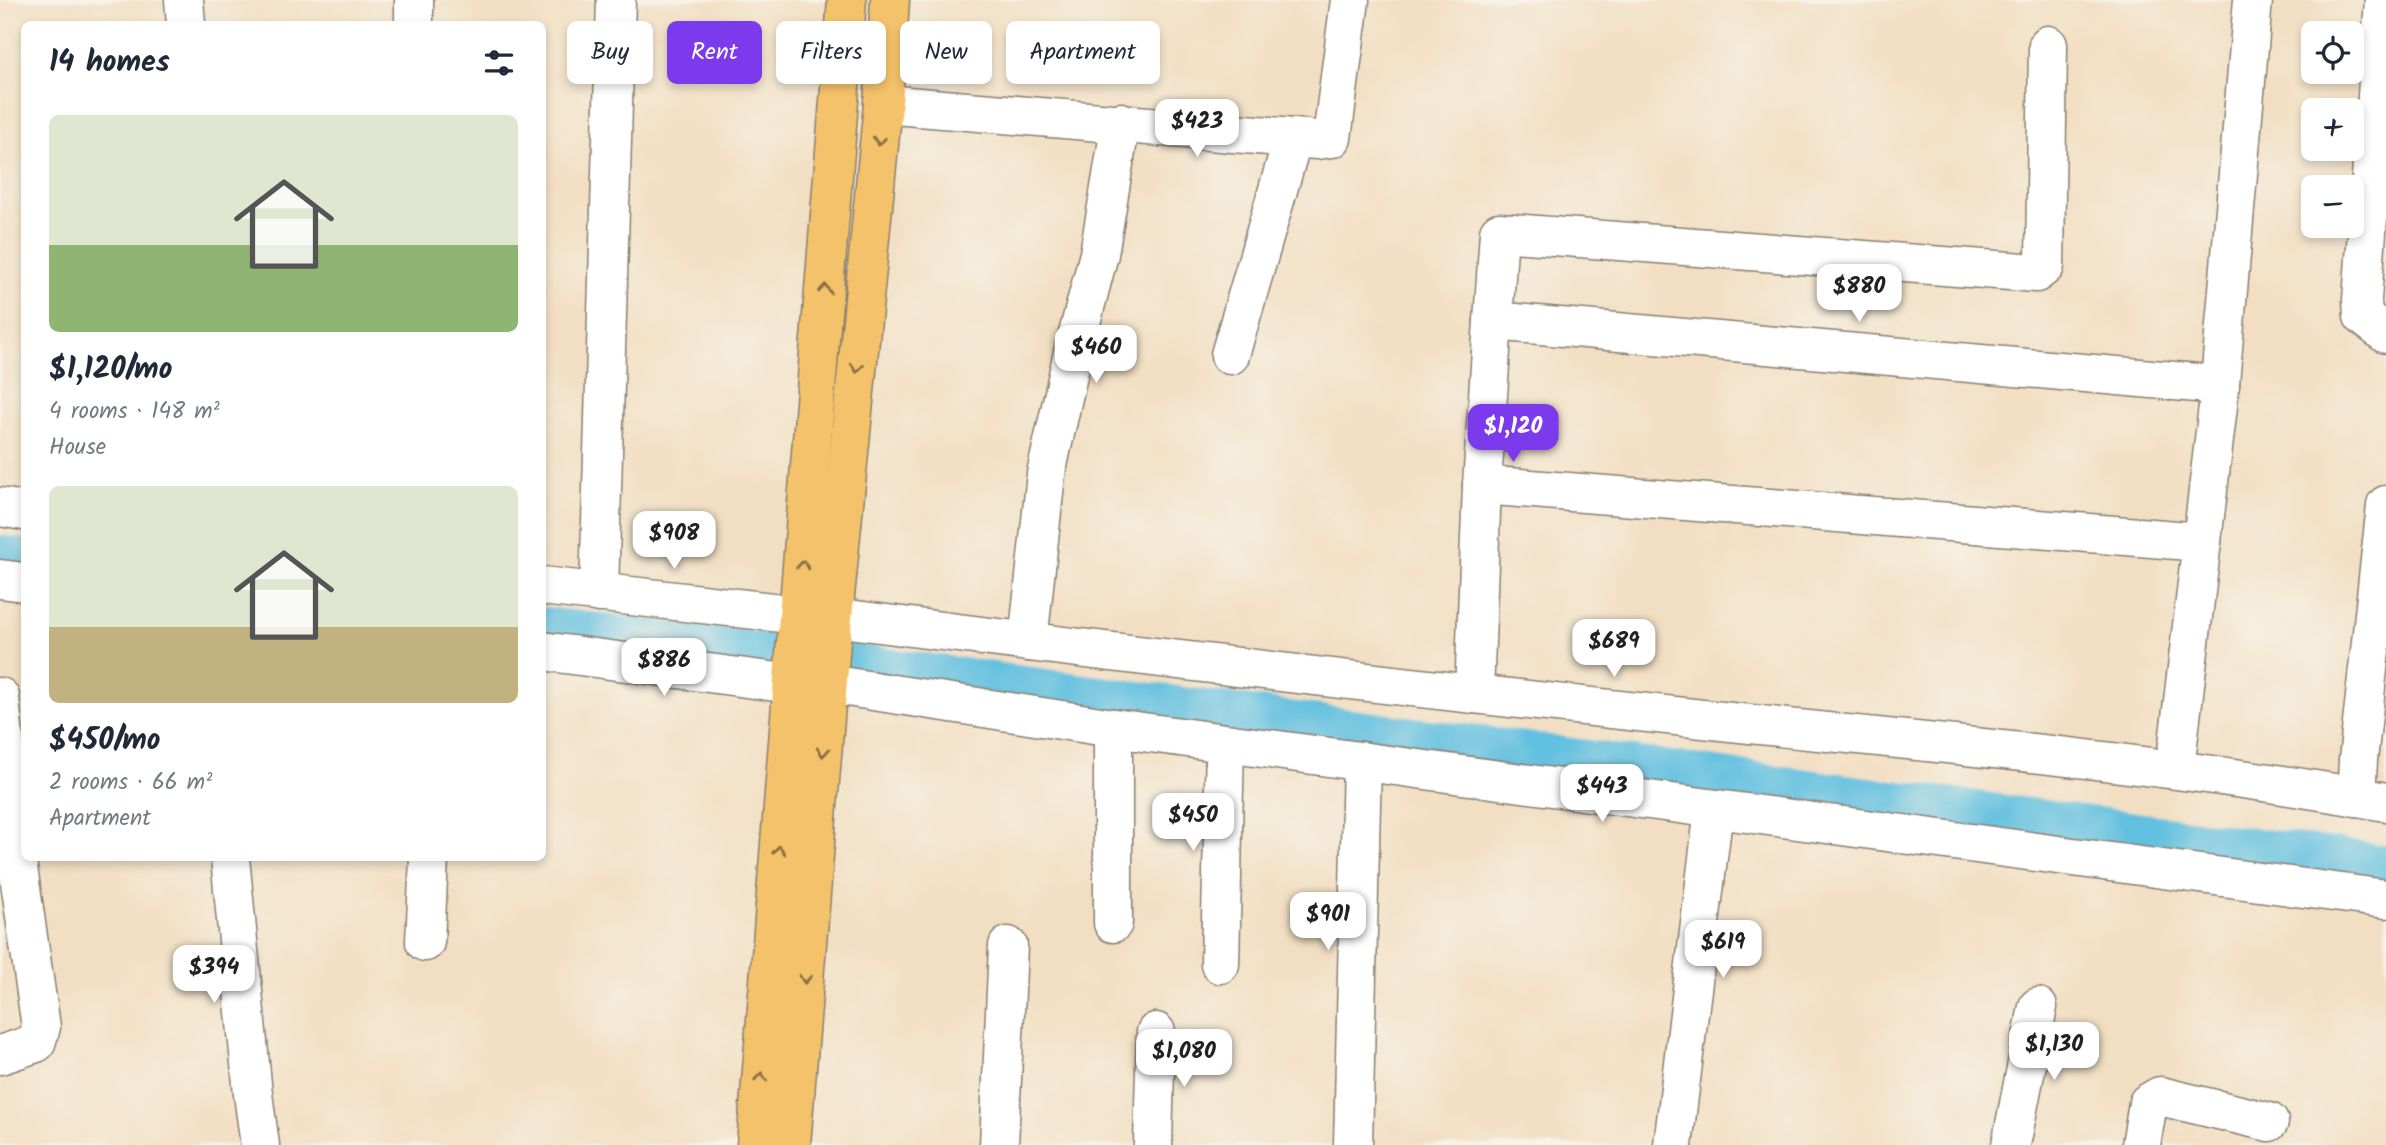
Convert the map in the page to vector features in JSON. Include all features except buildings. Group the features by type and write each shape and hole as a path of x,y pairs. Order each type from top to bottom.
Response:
{"main road":[{"path":"756,1145 815,625 847,0"},
{"path":"815,625 883,103 890,0"},
{"path":"791,1145 810,684"}],"street":[{"path":"184,0 186,21"},
{"path":"414,0 414,21"},
{"path":"599,593 616,0"},
{"path":"883,103 1317,140 1332,138 1350,0"},
{"path":"2175,769 2220,385 2253,0"},
{"path":"2384,0 2362,300 2364,316 2386,334"},
{"path":"1474,694 1482,485 1499,232 2036,273 2045,267 2048,45"},
{"path":"1028,642 1046,474 1072,357 1099,254 1121,122"},
{"path":"1230,355 1293,138"},
{"path":"1493,321 2220,385"},
{"path":"1482,485 2202,542"},
{"path":"546,586 815,625 1028,642 1474,694 2175,769 2371,799 2358,760 2386,505"},
{"path":"0,507 21,510"},
{"path":"0,579 21,582"},
{"path":"546,651 810,684 1113,728 2386,899"},
{"path":"0,697 7,834 41,1027 36,1043 0,1055"},
{"path":"1113,728 1113,923"},
{"path":"1220,964 1226,743"},
{"path":"1353,1145 1363,761"},
{"path":"1673,1145 1714,808"},
{"path":"230,861 260,1145"},
{"path":"425,942 429,861"},
{"path":"999,1145 1008,946"},
{"path":"2011,1145 2038,1007"},
{"path":"1153,1145 1156,1032"},
{"path":"2141,1145 2148,1103 2160,1096 2269,1122"}],"waterway":[{"path":"0,555 21,558"},
{"path":"546,627 757,651 2386,865"}]}
